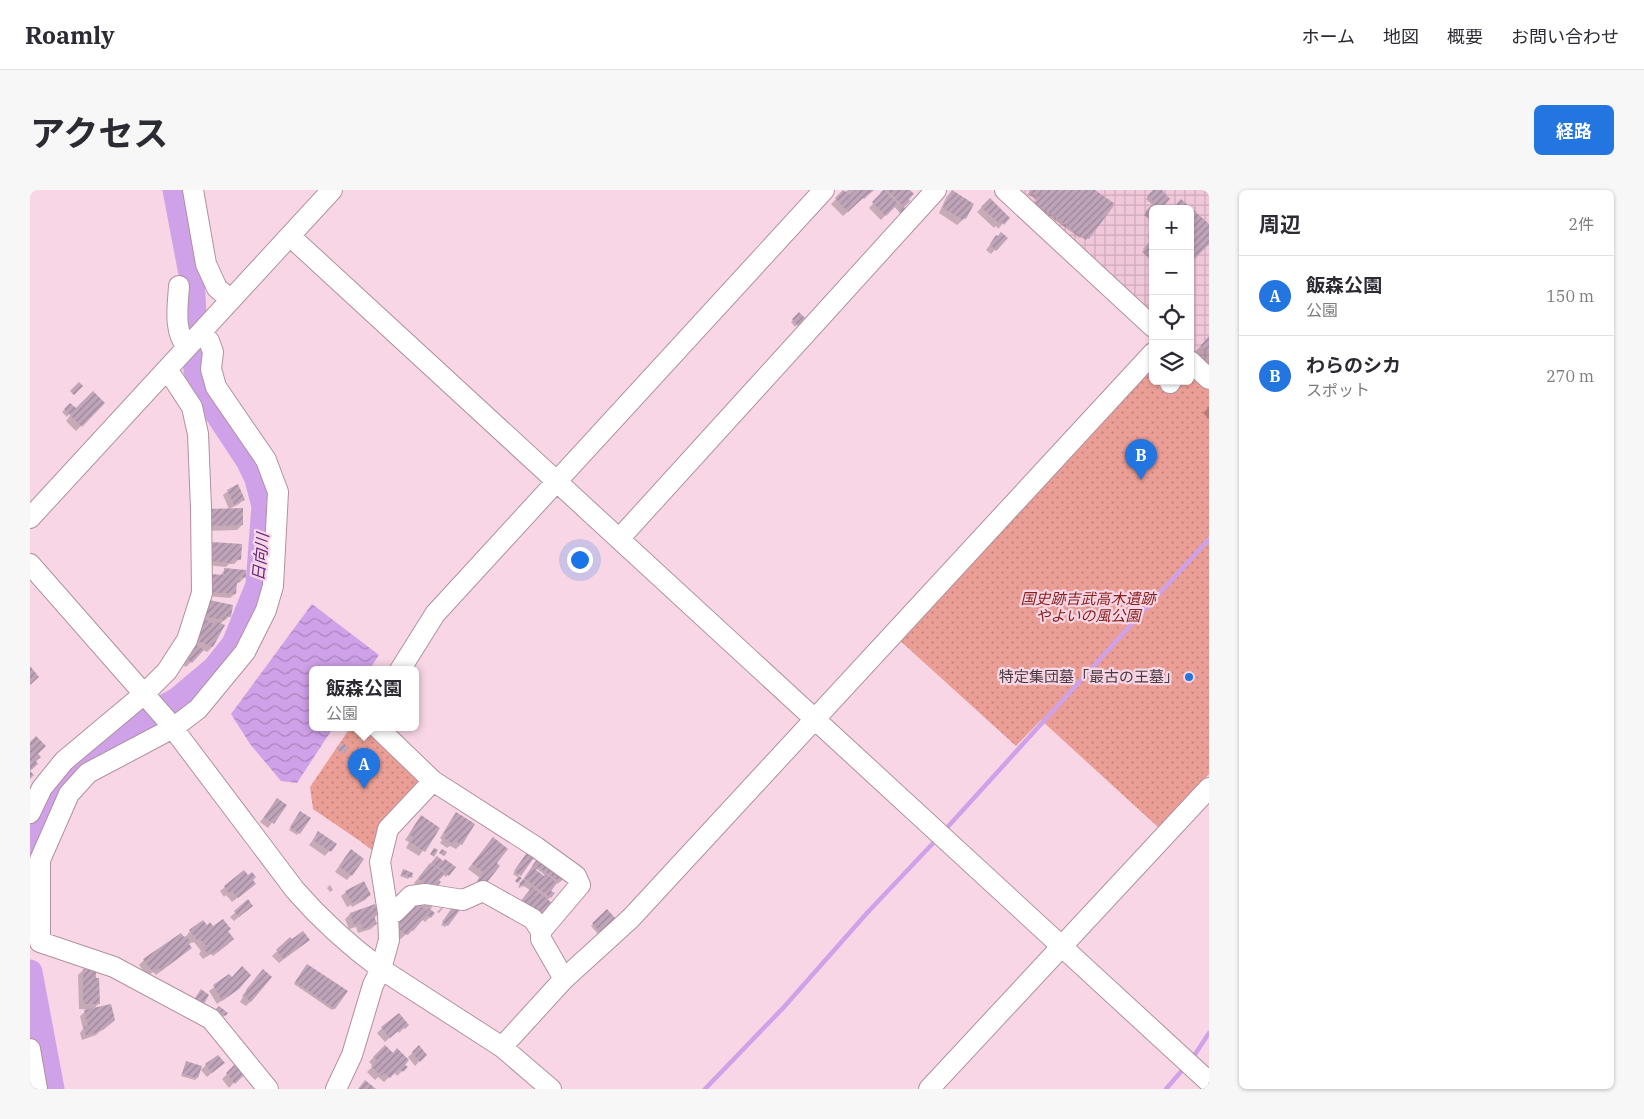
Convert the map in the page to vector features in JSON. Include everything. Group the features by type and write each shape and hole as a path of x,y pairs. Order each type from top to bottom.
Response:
{"street":[{"path":"193,190 206,264 217,288 231,300"},
{"path":"30,518 332,190"},
{"path":"402,666 435,614 824,190"},
{"path":"619,539 936,190"},
{"path":"1005,190 1149,322"},
{"path":"290,236 1209,1082"},
{"path":"179,286 178,325 183,342 187,346"},
{"path":"202,331 209,341 213,352 212,369 216,387 266,460 278,492 273,586 266,610 245,652 198,709 169,724 88,773 69,794 40,860 35,943 114,967 210,1020 268,1089"},
{"path":"502,1047 564,979 631,918 1149,357"},
{"path":"1194,365 1209,379"},
{"path":"30,813 42,788 64,761 147,697 187,640 202,594 198,434 192,407 166,370"},
{"path":"30,564 147,697 315,913 362,955 502,1047 551,1089"},
{"path":"381,731 433,781 536,846 576,876 580,885 541,931"},
{"path":"336,1089 352,1055 389,940 388,913 380,862 388,829 433,781"},
{"path":"929,1089 1209,788"},
{"path":"388,913 395,912 411,896 425,894 463,900 483,891 533,919 541,931 541,939 564,979"},
{"path":"30,1049 38,1089"}],"shaded area":[{"path":"1017,190 1209,190 1209,367 1194,353 1194,205 1149,205 1149,311"}],"green space":[{"name":"国史跡吉武高木遺跡 やよいの風公園","path":"1149,363 1149,385 1194,385 1194,374 1209,388 1209,774 1159,828 1041,720 1016,746 897,638"},
{"path":"348,731 369,731 419,776 422,786 373,851 313,809 310,787"}],"water":[{"path":"312,604 379,655 372,666 309,666 309,731 331,731 297,783 281,781 250,744 231,714"}],"building":[{"path":"843,190 850,195 855,190 874,190 848,212 835,198"},
{"path":"884,190 898,204 886,216 872,202"},
{"path":"887,190 910,190 914,194 904,207 909,212 906,216 898,208 902,205"},
{"path":"952,190 974,204 966,219 964,218 963,220 943,208"},
{"path":"1030,190 1043,190 1038,197 1029,192"},
{"path":"1044,190 1095,190 1115,204 1089,239 1083,237 1035,203"},
{"path":"1153,190 1162,190 1170,199 1165,205 1151,205 1154,202 1147,196"},
{"path":"990,198 1010,218 1004,225 1002,222 1000,224 981,207"},
{"path":"1181,199 1188,205 1176,205"},
{"path":"1149,208 1149,216 1145,212"},
{"path":"1194,211 1209,224 1209,244 1194,260"},
{"path":"1001,232 1008,238 996,251 990,244 996,235 998,236"},
{"path":"1149,242 1149,254 1143,249"},
{"path":"799,312 805,318 798,326 792,319"},
{"path":"1209,336 1209,352 1201,345"},
{"path":"79,382 83,386 74,395 70,391"},
{"path":"93,391 105,403 82,427 64,409 70,403 76,408"},
{"path":"238,484 245,500 234,505 227,490"},
{"path":"243,508 243,525 209,526 208,509"},
{"path":"212,542 242,544 241,560 232,559 232,563 211,561"},
{"path":"224,568 246,570 246,578 240,577 239,582 237,582 236,594 210,592 211,574 224,575"},
{"path":"209,600 233,605 231,617 226,616 225,620 206,617"},
{"path":"204,619 214,624 215,621 225,625 213,647 198,641 197,643 194,642"},
{"path":"196,645 204,650 192,663 184,657"},
{"path":"30,666 39,677 30,685"},
{"path":"36,736 46,746 38,754 41,757 36,761 38,764 30,771 30,742"},
{"path":"344,743 348,748 344,753 341,753 337,749"},
{"path":"30,771 34,775 30,779"},
{"path":"277,798 287,805 274,824 264,817"},
{"path":"300,811 311,818 300,834 290,827"},
{"path":"456,812 475,824 462,845 455,841 453,844 444,838 446,834 444,833"},
{"path":"421,815 440,828 425,852 410,842 413,837 409,834"},
{"path":"318,831 337,844 331,852 313,840"},
{"path":"493,837 508,849 497,863 500,866 484,886 477,881 483,872 472,864"},
{"path":"434,848 438,850 434,857 430,854"},
{"path":"351,849 364,859 352,876 339,866"},
{"path":"442,849 447,852 444,856 439,853"},
{"path":"528,851 535,856 521,876 514,871"},
{"path":"437,856 456,867 449,876 445,871 431,863"},
{"path":"538,858 565,876 560,882 538,867 536,869 532,866"},
{"path":"430,863 445,874 433,891 418,878"},
{"path":"532,867 544,876 546,874 557,883 551,891 555,893 551,898 524,878"},
{"path":"403,869 413,873 412,878 401,874"},
{"path":"244,870 248,875 252,872 256,877 253,880 256,884 238,898 232,891 229,893 224,886"},
{"path":"519,876 522,878 518,883 515,881"},
{"path":"523,879 526,882 523,887 519,884"},
{"path":"364,881 371,895 357,903 356,901 352,903 345,891"},
{"path":"532,887 552,903 541,916 520,902"},
{"path":"248,899 253,906 239,917 234,911"},
{"path":"413,900 427,911 429,908 435,913 431,918 427,915 407,935 399,929 402,925 398,922"},
{"path":"375,904 379,914 374,916 377,924 363,929 361,923 354,925 350,913"},
{"path":"454,905 460,910 448,926 442,922"},
{"path":"607,909 616,919 601,933 592,923"},
{"path":"223,919 231,929 228,931 234,939 218,952 216,950 209,955 203,948 206,946 199,938 197,940 189,930 203,920 207,925 210,922 213,926"},
{"path":"303,931 310,940 284,959 276,950 290,937 292,939"},
{"path":"181,933 184,937 186,936 192,948 161,971 159,968 153,972 143,959"},
{"path":"307,964 348,991 335,1009 295,982"},
{"path":"242,966 251,975 239,989 222,1001 213,985 229,974 232,977"},
{"path":"83,969 96,969 96,978 99,978 100,1004 83,1004"},
{"path":"263,969 272,977 251,1002 244,996 247,992 246,990"},
{"path":"201,989 209,995 204,1004 195,998"},
{"path":"111,1004 115,1020 103,1030 86,1036 84,1027 88,1026 84,1010"},
{"path":"219,1006 228,1013 225,1016 216,1009"},
{"path":"399,1013 409,1025 405,1029 403,1027 390,1038 381,1027"},
{"path":"385,1045 393,1053 397,1048 409,1060 405,1065 408,1067 403,1072 400,1068 390,1078 384,1073 381,1076 371,1066 377,1060 373,1057"},
{"path":"419,1045 427,1055 420,1062 412,1052"},
{"path":"218,1055 225,1063 212,1073 205,1064"},
{"path":"186,1061 202,1066 198,1078 182,1074"},
{"path":"236,1063 244,1075 235,1084 226,1073"},
{"path":"365,1080 376,1089 358,1089"}],"waterway":[{"name":"日向川","path":"30,845 33,829 44,802 60,779 84,757 140,720 177,700 215,668 234,644 258,585 264,506 257,479 248,460 199,386 196,371 192,279 175,190"},
{"path":"944,831 1209,539"},
{"path":"705,1089 784,1007 867,913 937,839"},
{"name":"日向川","path":"30,972 52,1089"},
{"path":"1192,1059 1209,1033"},
{"path":"1166,1089 1185,1067"}],"place":[{"name":"わらのシカ","path":"1141,480"},
{"name":"特定集団墓「最古の王墓」","path":"1189,677"},
{"name":"飯森公園","path":"364,789"}]}
